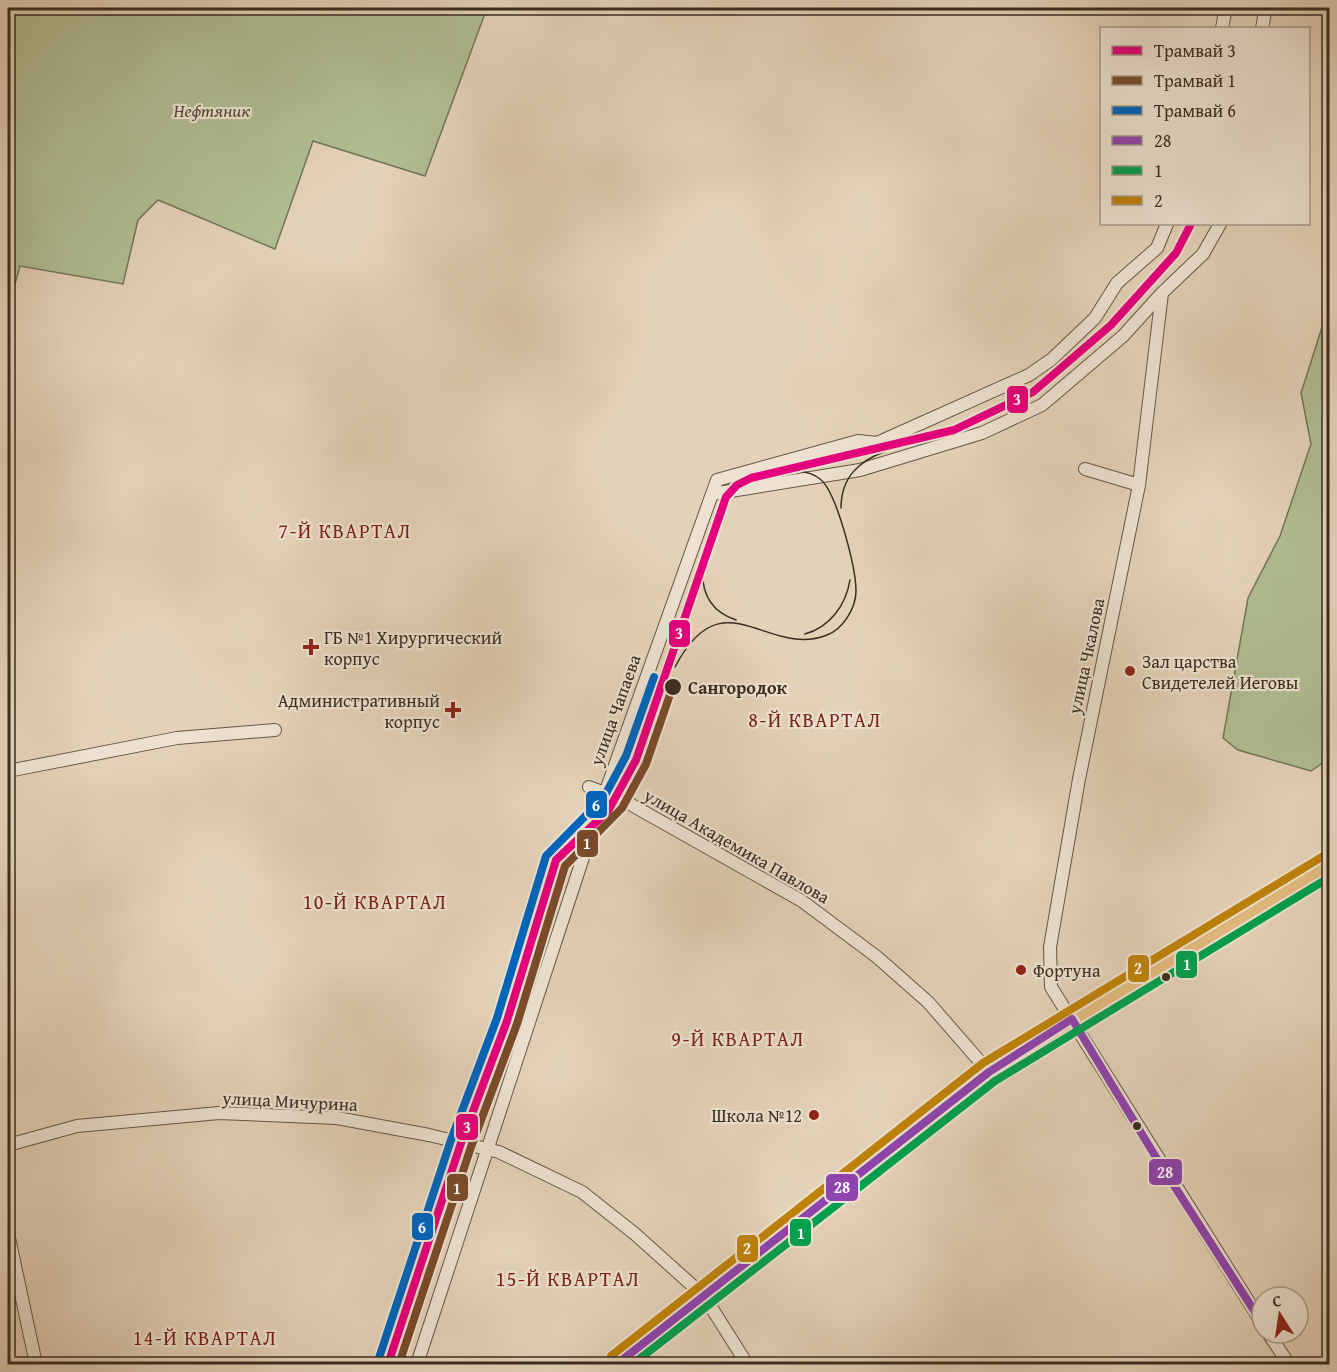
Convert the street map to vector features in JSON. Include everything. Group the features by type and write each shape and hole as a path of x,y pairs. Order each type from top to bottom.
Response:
{"main road":[{"path":"617,1365 989,1072 1072,1019 1329,864"}],"street":[{"path":"1222,27 1226,8"},
{"path":"1262,27 1266,8"},
{"name":"улица Чапаева","path":"417,1365 486,1149 605,793 717,480 858,441 877,443 1029,375 1052,359 1095,318 1117,283 1157,248 1167,225"},
{"path":"712,494 860,470 982,433 1042,405 1123,336 1162,293 1203,254 1219,225"},
{"name":"улица Чкалова","path":"1162,293 1139,485 1079,780 1050,947 1051,987 1156,1159 1250,1304"},
{"path":"1084,469 1139,485"},
{"path":"8,771 177,738 274,730"},
{"name":"улица Академика Павлова","path":"590,787 605,793 802,901 877,957 928,1002 989,1072"},
{"name":"улица Мичурина","path":"8,1145 77,1126 219,1113 337,1118 429,1135 500,1152 582,1192 635,1234 704,1296 747,1365"},
{"path":"8,1233 36,1365"},
{"path":"1276,1345 1289,1365"}],"green space":[{"name":"Нефтяник","path":"8,8 487,8 425,176 313,141 275,249 158,200 138,220 123,284 20,266 15,284 8,283"},
{"path":"1329,315 1330,758 1311,771 1238,750 1223,738 1248,598 1280,536 1311,444 1301,393 1325,318"}],"tram line":[{"name":"3","path":"388,1364 461,1143 507,1021 556,860 608,811 636,760 726,497 737,485 751,478 954,430 1033,392 1111,325 1176,253 1190,225"},
{"path":"841,508 844,487 853,472 860,465 886,451"},
{"path":"675,667 693,640 711,627 728,623 785,637 805,639 833,632 848,617 854,604 855,580 844,532 833,499 820,479 809,473 797,471 772,473"},
{"path":"703,562 703,582 708,598 719,611 736,620"},
{"path":"805,634 822,626 835,614 845,598 850,580"},
{"name":"6","path":"378,1361 451,1140 497,1018 546,856 604,797 626,756 654,677"},
{"name":"1","path":"399,1364 471,1147 517,1024 565,866 622,808 646,764 674,683"}],"transit line":[{"name":"2","path":"611,1356 983,1063 1325,855"},
{"name":"1","path":"633,1364 995,1081 1330,877"},
{"name":"28","path":"1072,1019 1157,1159 1250,1304"},
{"name":"28","path":"617,1364 989,1072 1072,1019"}],"place":[{"name":"ГБ №1 Хирургический корпус","path":"311,647"},
{"name":"Зал царства Свидетелей Иеговы","path":"1130,671"},
{"name":"Сангородок","path":"673,687"},
{"name":"Административный корпус","path":"453,710"},
{"name":"Фортуна","path":"1021,970"},
{"name":"Школа №12","path":"814,1115"}],"district":[{"name":"7-Й КВАРТАЛ","path":"345,530"},
{"name":"8-Й КВАРТАЛ","path":"815,719"},
{"name":"10-Й КВАРТАЛ","path":"375,901"},
{"name":"9-Й КВАРТАЛ","path":"738,1038"},
{"name":"15-Й КВАРТАЛ","path":"568,1278"},
{"name":"14-Й КВАРТАЛ","path":"205,1337"}]}
